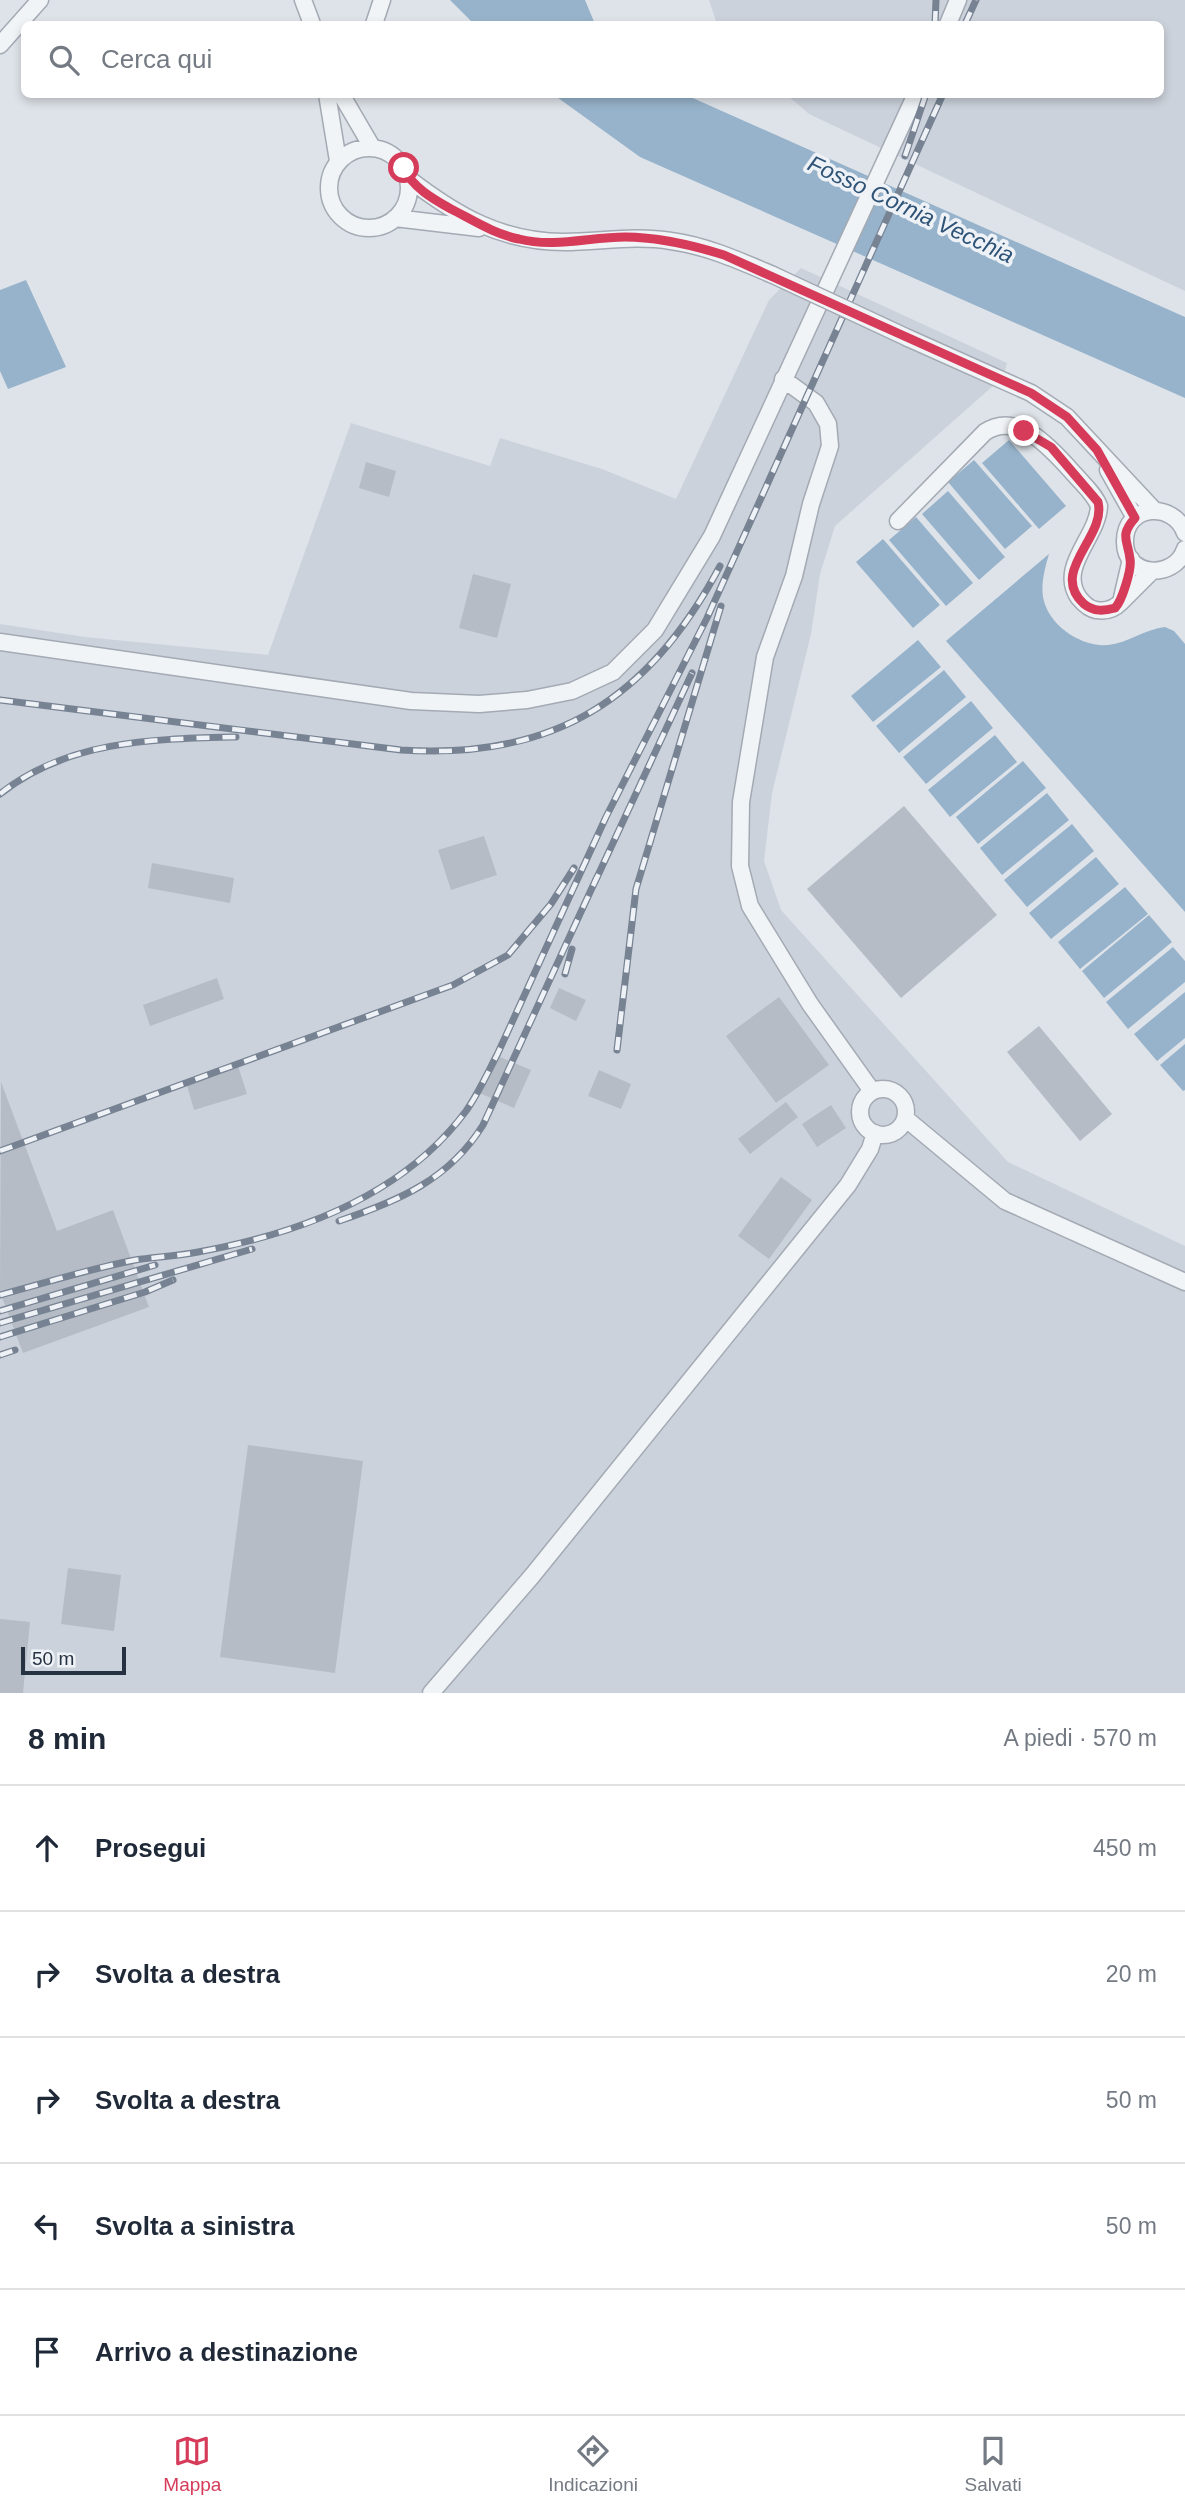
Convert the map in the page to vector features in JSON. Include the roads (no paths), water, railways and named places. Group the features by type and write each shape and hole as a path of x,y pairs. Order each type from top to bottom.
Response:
{"street":[{"path":"21,21 40,0"},
{"path":"303,0 311,21"},
{"path":"375,21 382,0"},
{"path":"949,21 958,0"},
{"path":"0,45 21,21"},
{"path":"328,98 338,161"},
{"path":"343,98 372,147"},
{"path":"0,642 411,701 479,704 527,700 572,691 613,672 656,630 712,536 914,98"},
{"path":"409,179 406,203 395,218 380,226 368,228 345,221 336,212 328,190 329,178 338,161 352,150 372,147 387,151 397,158 409,179 437,201 489,229 520,240 565,242 626,237 671,241 724,255 1031,393 1067,417 1154,510 1171,514 1185,533"},
{"path":"395,218 489,229"},
{"path":"783,379 816,403 828,424 830,446 811,504 794,576 765,657 746,765 740,866 755,916 810,1004 872,1091"},
{"path":"898,521 985,432 1000,425 1024,431 1051,447 1099,506 1096,524 1074,565 1074,591 1087,607 1094,610 1115,608 1152,571"},
{"path":"1097,450 1135,518"},
{"path":"1121,602 1130,559 1124,542 1129,524 1135,518 1154,510"},
{"path":"1130,559 1152,571 1178,572 1185,553"},
{"path":"872,1091 894,1091 904,1103 905,1118 902,1125 890,1133 875,1133 863,1124 860,1109 866,1096 872,1091"},
{"path":"905,1118 1004,1201 1185,1282"},
{"path":"431,1693 532,1576 848,1185 870,1149 875,1133"}],"water":[{"path":"450,0 585,0 594,21 471,21"},
{"name":"Fosso Cornia Vecchia","path":"558,98 693,98 1185,317 1185,398 640,157"},
{"path":"26,280 66,367 8,389 0,371 0,290"},
{"path":"1009,440 1066,506 1039,529 982,463"},
{"path":"974,460 1032,526 1005,549 948,482"},
{"path":"948,491 1005,557 979,580 922,514"},
{"path":"916,517 973,583 946,606 889,540"},
{"path":"883,539 940,605 913,628 856,562"},
{"path":"1049,554 1043,580 1046,607 1058,625 1076,638 1097,645 1108,645 1165,627 1174,631 1185,644 1185,912 946,641"},
{"path":"918,640 941,667 873,722 851,696"},
{"path":"944,670 966,697 899,753 876,726"},
{"path":"971,701 993,728 926,784 903,757"},
{"path":"995,735 1017,762 950,817 928,790"},
{"path":"1023,761 1046,788 978,844 956,817"},
{"path":"1047,793 1069,820 1002,875 980,848"},
{"path":"1072,824 1094,851 1027,907 1004,880"},
{"path":"1096,857 1119,884 1051,939 1029,913"},
{"path":"1125,887 1148,914 1080,969 1058,942"},
{"path":"1149,915 1172,942 1104,998 1082,971"},
{"path":"1173,947 1185,961 1185,982 1128,1029 1106,1002"},
{"path":"1185,992 1185,1038 1157,1061 1134,1034"},
{"path":"1185,1044 1185,1090 1183,1091 1160,1065"}],"railway":[{"path":"935,21 936,0"},
{"path":"966,21 976,0"},
{"path":"905,156 925,98"},
{"path":"0,1295 135,1260 236,1244 310,1222 346,1207 412,1166 440,1141 466,1111 497,1055 606,817 707,618 941,98"},
{"path":"0,700 401,750 455,750 505,744 550,732 591,712 628,686 662,653 692,613 720,566"},
{"path":"617,1050 636,889 721,606"},
{"path":"593,886 692,673"},
{"path":"0,794 26,776 83,753 143,742 236,737"},
{"path":"0,1151 453,985 508,955 551,904 574,868"},
{"path":"339,1221 382,1205 420,1186 438,1174 469,1144 483,1125 597,877"},
{"path":"565,974 572,949"},
{"path":"0,1323 252,1249"},
{"path":"0,1311 155,1265"},
{"path":"0,1337 145,1292 173,1280"},
{"path":"0,1355 15,1350"}]}
